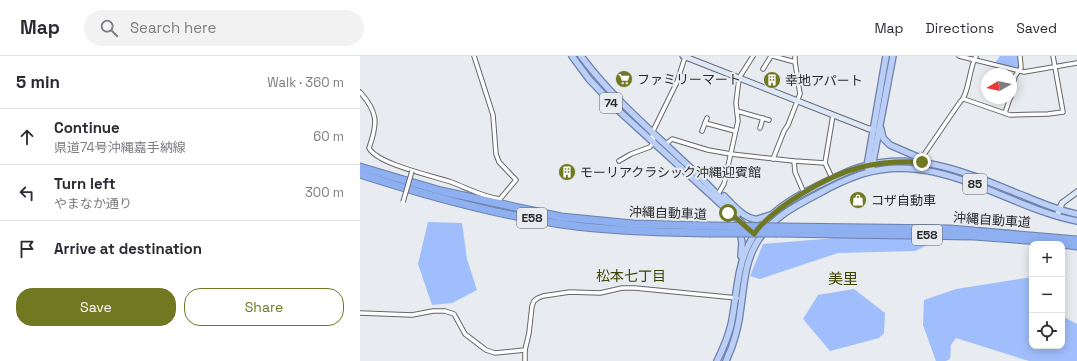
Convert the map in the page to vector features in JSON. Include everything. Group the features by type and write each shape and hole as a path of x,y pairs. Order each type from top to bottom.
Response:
{"highway":[{"name":"沖縄自動車道","path":"360,167 441,191 561,217 709,230"},
{"name":"沖縄自動車道","path":"360,174 452,200 560,224 633,231 950,229 1077,240"},
{"name":"沖縄自動車道","path":"778,230 974,236 1040,241 1077,246"}],"main road":[{"name":"74","path":"572,56 603,95 727,210 755,233"},
{"name":"74","path":"581,56 594,74 614,96 718,193 760,238"},
{"path":"870,173 874,129 886,56"},
{"path":"870,165 881,125 893,56"},
{"path":"881,125 883,138 890,145 930,163"},
{"name":"85","path":"755,233 771,215 804,193 832,178 870,165 902,162 930,163 965,172 1060,210 1077,214"},
{"name":"85","path":"760,238 774,221 791,208 832,187 870,173 903,169 935,171 971,183 1031,208 1077,221"},
{"path":"718,193 748,217 760,219 771,215"},
{"path":"717,361 731,326 741,262 742,243 740,230 727,210"},
{"path":"741,262 755,233"},
{"path":"726,361 737,327 746,269 760,238"}],"street":[{"path":"360,92 369,102 374,113 375,131 370,150 381,158 412,171 452,183 467,190 500,199 516,180 499,162 496,154 493,115 474,56"},
{"path":"619,161 631,154 650,147 654,142 652,133 678,82 684,56 833,115 870,129 874,129"},
{"path":"718,193 724,184 738,121 736,103 739,78 754,56"},
{"path":"763,70 772,56 795,62"},
{"path":"773,159 800,94 795,56"},
{"path":"959,56 974,58 1024,72 1077,63"},
{"path":"1017,75 1021,68 1020,56"},
{"path":"964,99 1005,113 1016,115 1063,112 1053,56"},
{"path":"923,159 923,156 960,102 964,99 974,58"},
{"path":"1005,113 1008,104"},
{"path":"737,111 769,120"},
{"path":"832,178 825,163 833,115"},
{"path":"702,131 707,118"},
{"path":"760,128 763,118"},
{"path":"705,123 735,131"},
{"path":"666,144 672,139 708,150 731,154 825,163"},
{"path":"794,161 795,172 804,193"},
{"path":"403,202 412,171"},
{"path":"1057,216 1062,203 1077,192"},
{"path":"525,361 525,350 529,333 532,306 534,301 543,296 570,292 600,293 622,288 635,288 742,298"},
{"path":"360,313 412,315 433,311 446,311 454,314 465,334 486,350 496,353 525,350"}],"shaded area":[{"path":"1000,56 1020,56 1020,71 1017,70 1017,68 1007,68 994,65"},
{"path":"428,222 462,223 467,259 477,290 452,303 432,305 418,264"},
{"path":"847,237 938,240 915,251 838,253 760,279 750,276 763,244"},
{"path":"1029,277 1029,349 1065,349 1065,318 1077,324 1077,361 1029,361 956,338 951,345 950,359 946,361 936,361 923,325 924,300 956,289"},
{"path":"854,289 885,313 884,333 879,338 830,351 803,319 818,295"}],"place":[{"name":"ファミリーマート","path":"624,79"},
{"name":"幸地アパート","path":"772,80"},
{"name":"モーリアクラシック沖縄迎賓館","path":"567,172"},
{"name":"コザ自動車","path":"858,200"}],"district":[{"name":"松本七丁目","path":"631,276"},
{"name":"美里","path":"843,278"}],"route":[{"path":"728,213 727,210 754,234 768,218 780,208 832,178 861,167 883,163 922,162"}]}
